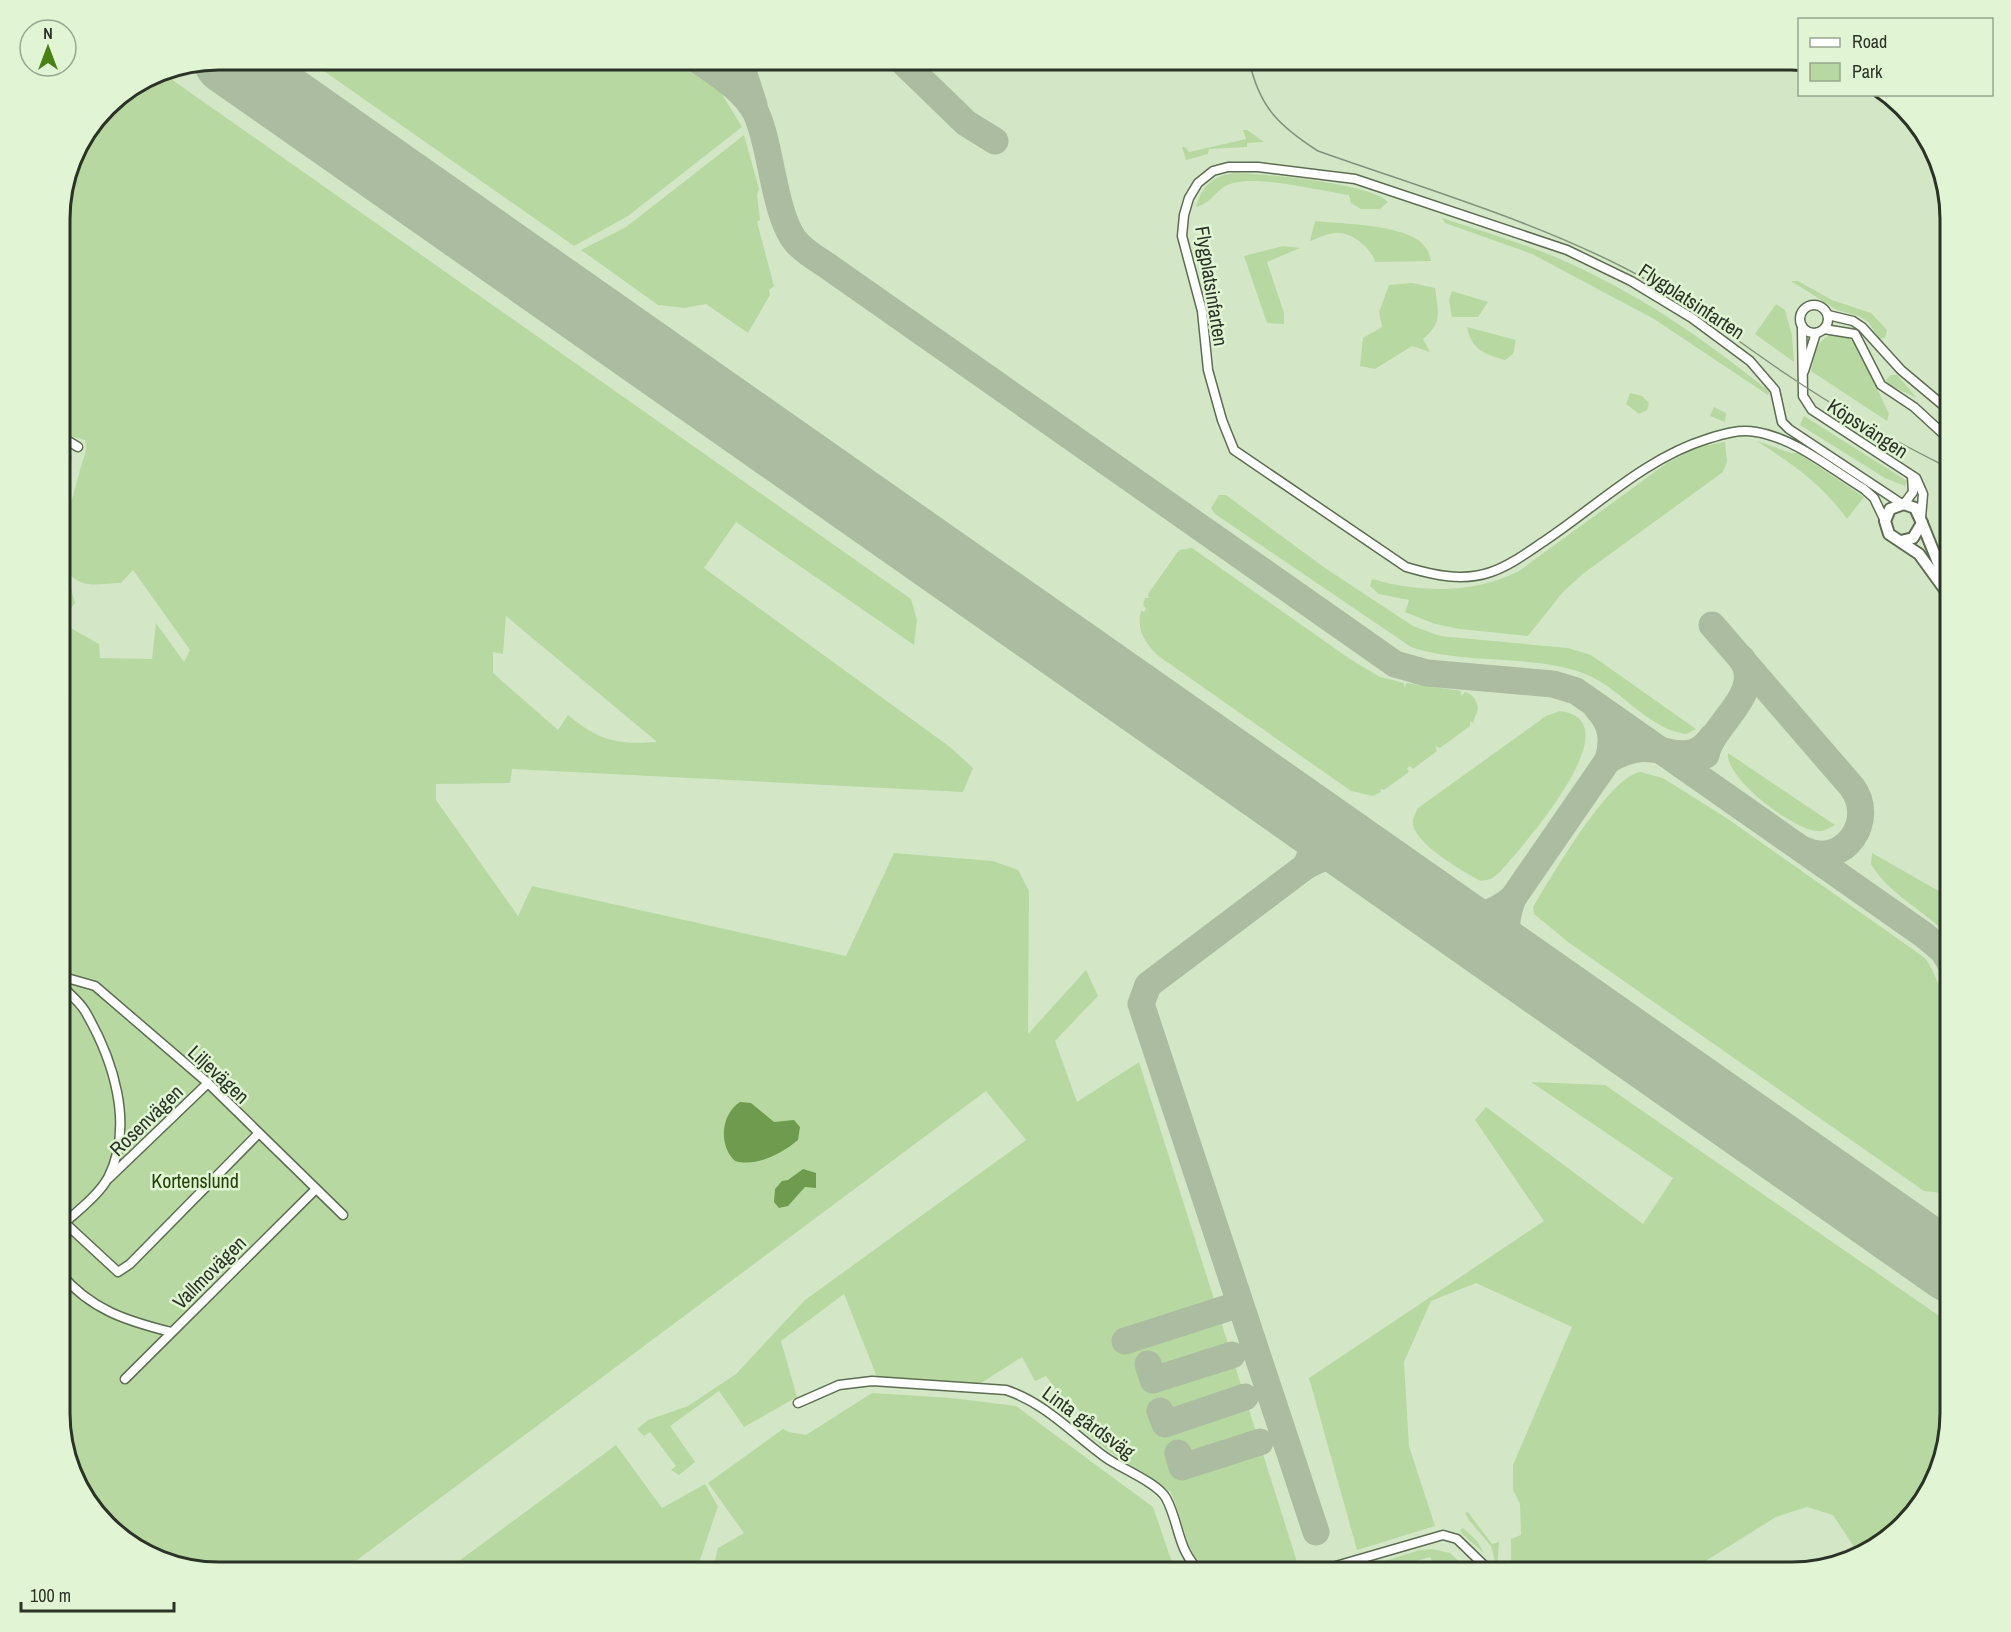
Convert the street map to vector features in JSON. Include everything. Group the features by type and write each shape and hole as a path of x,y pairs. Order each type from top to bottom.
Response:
{"street":[{"name":"Flygplatsinfarten","path":"1885,521 1874,498 1864,489 1789,443 1744,430 1681,447 1643,470 1585,514 1514,561 1489,573 1457,577 1431,575 1406,567 1234,450 1222,420 1208,370 1202,311 1182,237 1184,215 1189,198 1198,183 1213,171 1228,167 1258,167 1312,173 1355,179 1567,250 1641,287 1692,318 1750,361 1775,390 1782,422 1794,434 1903,504"},
{"path":"1828,315 1824,329 1816,333 1808,332 1802,326 1800,316 1808,306 1820,306 1828,315 1853,321 1862,327 1901,370 1940,403"},
{"name":"Köpsvängen","path":"1802,326 1803,396 1812,410 1919,482 1923,494 1921,520"},
{"name":"Köpsvängen","path":"1824,329 1855,334 1881,385 1914,407 1940,431"},
{"name":"Köpsvängen","path":"1803,371 1816,333"},
{"path":"71,443 78,447"},
{"name":"Köpsvängen","path":"1903,504 1913,492 1912,476"},
{"path":"1940,569 1915,508 1903,504 1890,509 1885,521 1889,534 1919,554 1940,582"},
{"path":"1900,541 1912,538 1921,520"},
{"name":"Liljevägen","path":"71,979 95,986 208,1083 343,1215"},
{"path":"71,996 84,1010 113,1071 119,1114 119,1145 107,1180"},
{"name":"Rosenvägen","path":"71,1217 208,1083"},
{"path":"71,1232 118,1272 130,1264 258,1133"},
{"name":"Vallmovägen","path":"126,1379 316,1189"},
{"path":"71,1283 96,1305 123,1320 171,1332"},
{"name":"Linta gårdsväg","path":"798,1403 839,1385 872,1381 1006,1390 1021,1395 1059,1419 1105,1457 1166,1497 1180,1545 1190,1562"},
{"path":"1350,1562 1443,1535 1456,1539 1480,1562"}],"green space":[{"path":"322,70 694,70 717,86 742,127 628,216 574,246"},
{"name":"Kortenslund","path":"171,79 911,599 917,620 914,645 736,522 704,568 950,747 973,768 963,792 512,769 510,783 436,784 436,800 518,916 532,886 846,956 894,853 993,861 1018,870 1029,891 1028,1034 1086,970 1098,996 1055,1041 1077,1102 1139,1062 1297,1562 1201,1562 1193,1556 1171,1492 1110,1452 1077,1426 1081,1413 1069,1396 1063,1399 1046,1376 1035,1381 1022,1357 981,1383 877,1377 844,1294 781,1341 797,1397 744,1427 719,1391 670,1426 695,1462 679,1475 671,1470 676,1466 650,1432 644,1436 637,1429 648,1420 688,1406 736,1374 805,1300 1026,1140 986,1091 354,1562 200,1560 172,1554 145,1542 114,1518 90,1487 73,1441 71,1422 71,628 99,644 100,658 152,659 156,623 184,662 190,650 133,570 121,583 90,584 80,582 71,575 71,504 85,455 85,440 71,436 71,210 73,191 78,172 90,145 114,114 137,96","holes":["506,616 656,742 630,743 609,739 589,730 568,715 558,730 493,673 493,652 503,654"]},
{"path":"1243,130 1247,130 1264,142 1247,143 1247,147 1209,149 1208,154 1186,160 1182,147 1189,152 1246,139"},
{"path":"744,135 759,189 757,194 760,220 757,222 774,286 769,290 770,295 748,333 706,304 685,308 658,305 581,250 626,227"},
{"path":"1236,173 1269,175 1339,185 1377,195 1388,202 1380,209 1361,209 1351,203 1349,195 1288,184 1241,181 1221,189 1206,203 1196,207 1202,193 1210,183 1221,176"},
{"path":"1442,218 1540,251 1598,277 1675,322 1770,392 1768,395 1654,319 1532,254 1445,223"},
{"path":"1315,221 1375,227 1406,234 1418,240 1426,248 1431,261 1375,262 1369,251 1359,241 1340,233 1328,234 1310,241"},
{"path":"1283,246 1300,248 1267,262 1284,313 1284,324 1267,323 1244,256"},
{"path":"1791,281 1798,281 1832,300 1871,313 1887,330 1885,338 1879,339 1869,323 1861,317 1837,310"},
{"path":"1412,283 1435,288 1438,316 1434,328 1423,339 1430,352 1412,346 1375,369 1360,366 1363,338 1382,327 1379,312 1389,285"},
{"path":"1452,291 1488,302 1478,317 1452,317 1449,300"},
{"path":"1776,304 1785,310 1792,335 1794,362 1755,334"},
{"path":"1467,327 1516,340 1513,354 1505,360 1485,353 1472,341"},
{"path":"1835,334 1847,337 1856,344 1889,414 1887,421 1811,371 1820,343 1828,336"},
{"path":"1891,375 1897,375 1917,398 1887,384 1886,380"},
{"path":"1630,393 1642,396 1649,403 1647,410 1639,414 1626,404"},
{"path":"1714,407 1726,413 1725,422 1710,416"},
{"path":"1804,416 1907,481 1905,486 1885,478 1800,425"},
{"path":"1757,441 1791,453 1798,453 1864,497 1847,519 1817,485"},
{"path":"1725,442 1727,462 1723,472 1584,573 1563,592 1528,636 1435,624 1405,612 1409,600 1379,594 1370,586 1372,579 1410,587 1447,589 1502,579 1519,571 1667,463 1698,447"},
{"path":"1219,495 1226,495 1325,568 1413,626 1440,636 1568,648 1591,655 1696,729 1686,734 1657,724 1608,686 1580,672 1538,663 1452,656 1411,647 1215,514 1211,508"},
{"path":"1192,548 1350,659 1380,677 1404,683 1404,687 1407,683 1461,691 1461,696 1465,692 1470,694 1476,700 1478,709 1473,723 1470,721 1470,726 1440,748 1435,746 1437,751 1413,769 1410,766 1407,768 1409,772 1384,790 1380,789 1381,792 1373,796 1351,791 1157,655 1145,640 1140,618 1141,611 1144,612 1146,609 1143,605 1145,598 1149,598 1148,594 1179,550"},
{"path":"71,589 75,603 71,608"},
{"path":"1560,711 1580,720 1586,737 1580,760 1548,813 1500,872 1491,879 1481,881 1440,856 1420,838 1413,821 1418,808 1546,716"},
{"path":"1728,753 1835,825 1817,831 1793,822 1778,812 1762,801 1737,776 1730,764"},
{"path":"1640,772 1663,778 1728,819 1925,958 1940,991 1940,1193 1924,1191 1568,942 1534,914 1533,907 1585,825 1599,806 1628,778"},
{"path":"1872,853 1940,892 1940,927 1888,885 1871,864"},
{"path":"1531,1082 1605,1085 1940,1316 1938,1441 1933,1460 1921,1487 1903,1511 1882,1531 1854,1547 1833,1515 1807,1507 1776,1517 1704,1562 1511,1562 1511,1539 1521,1535 1520,1504 1513,1490 1513,1465 1572,1327 1476,1283 1431,1301 1404,1362 1409,1446 1435,1526 1357,1550 1309,1378 1544,1221 1475,1120 1486,1107 1643,1224 1673,1178"},
{"path":"872,1393 952,1398 1016,1406 1153,1507 1172,1562 714,1562 718,1548 744,1533 708,1483 783,1429 806,1435"},
{"path":"616,1445 662,1508 705,1484 718,1506 699,1562 458,1562"},
{"path":"1468,1512 1492,1544 1499,1542 1497,1562 1495,1562 1491,1546 1465,1513"},
{"path":"1463,1528 1477,1541 1484,1553 1462,1534 1460,1530"},
{"path":"1432,1549 1450,1553 1459,1562 1432,1562 1430,1557 1413,1562 1381,1562 1420,1550"}],"shaded area":[{"path":"740,1102 751,1103 774,1122 794,1120 800,1127 798,1140 784,1150 760,1161 735,1161 726,1147 724,1130 729,1114"},
{"path":"803,1169 816,1173 816,1188 805,1187 788,1206 779,1208 774,1202 775,1189 782,1181 788,1180"}],"taxiway":[{"path":"250,70 256,80"},
{"path":"712,70 738,90 756,113 784,219 799,245 810,254 1395,664 1427,673 1553,684 1576,691 1940,948"},
{"path":"743,70 754,105"},
{"path":"911,70 966,123 995,141"},
{"path":"1712,625 1852,787 1859,800 1861,813 1858,826 1852,838 1843,847 1832,853 1819,854 1804,850"},
{"path":"1706,755 1710,743 1735,708 1747,684 1747,672 1742,659"},
{"path":"1597,708 1609,726 1611,746 1608,760 1638,749 1686,754 1704,747 1712,737"},
{"path":"1513,898 1608,760"},
{"path":"1297,810 1308,823 1313,836 1312,850 1306,866 1336,854 1350,854 1368,859"},
{"path":"1306,866 1148,985 1141,1004 1316,1532"},
{"path":"1447,915 1466,917 1482,915 1497,909 1513,898 1507,931 1517,963"},
{"path":"1891,1226 1924,1237 1940,1233"},
{"path":"1125,1341 1240,1304"},
{"path":"1148,1364 1153,1380 1232,1355"},
{"path":"1160,1411 1165,1424 1245,1397"},
{"path":"1178,1453 1182,1467 1260,1442"}],"runway":[{"path":"242,70 1940,1260"}],"tram line":[{"path":"1252,70 1259,91 1273,114 1292,133 1318,151 1486,209 1609,260 1683,302 1826,400 1940,463"}]}
